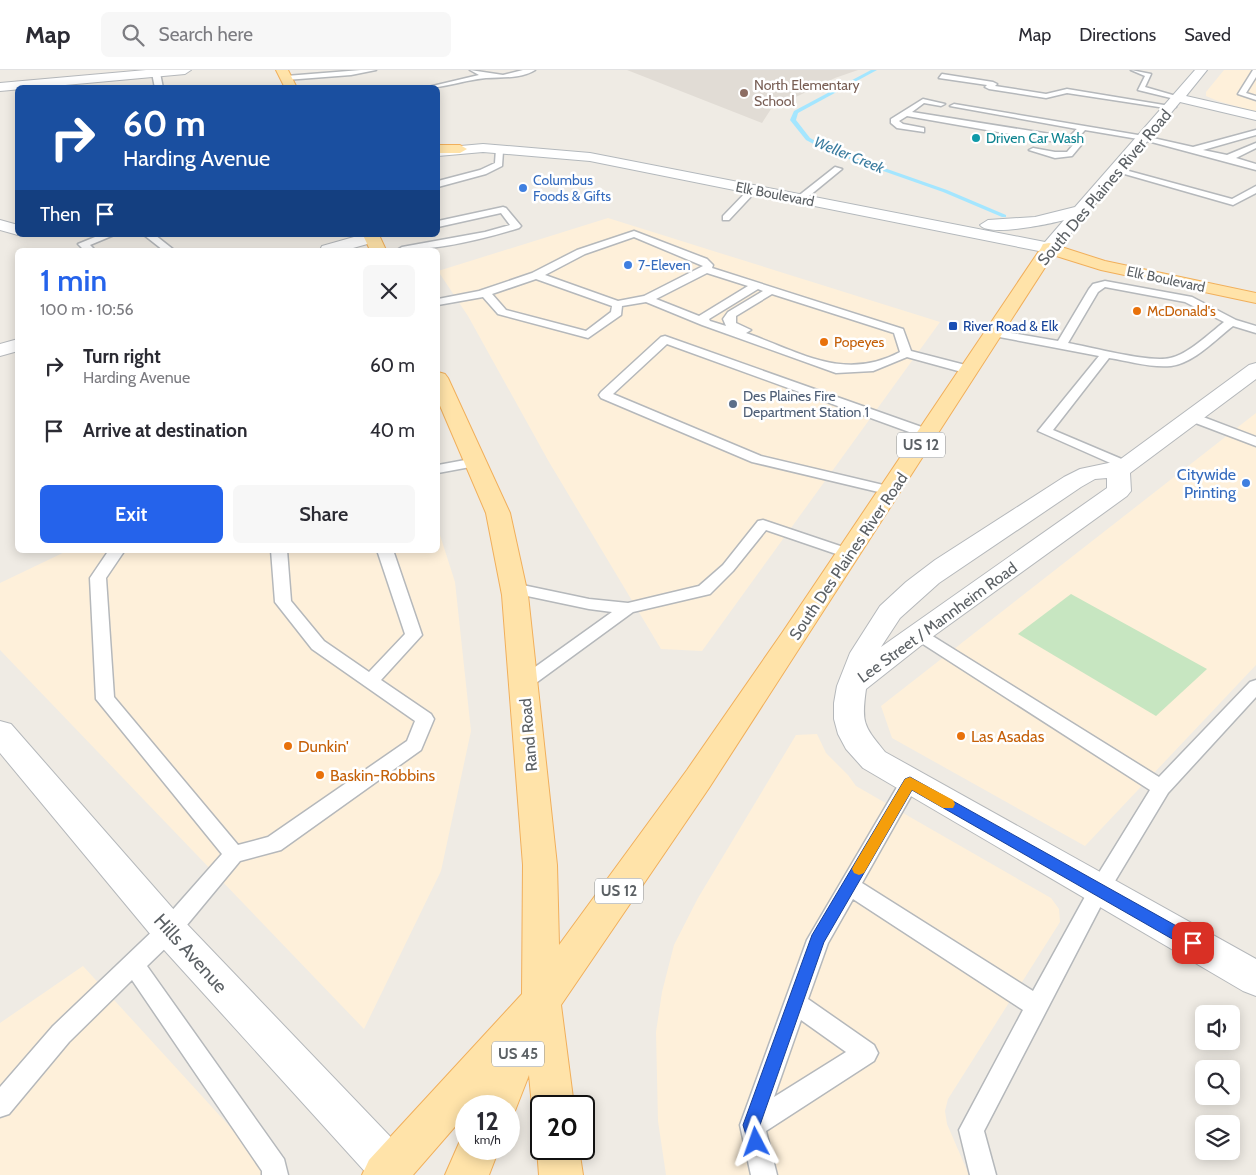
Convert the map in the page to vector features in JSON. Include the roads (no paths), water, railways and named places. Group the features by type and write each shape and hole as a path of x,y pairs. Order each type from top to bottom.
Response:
{"main road":[{"name":"Elk Boulevard","path":"1049,248 1109,253 1232,276"},
{"name":"Elk Boulevard","path":"1049,248 1101,265 1256,298"},
{"name":"South Des Plaines River Road","path":"387,1171 541,1001 698,780 892,491 1049,248"},
{"name":"Rand Road","path":"440,386 498,513 513,588 540,865 541,1001 552,1095"},
{"name":"South Des Plaines River Road","path":"501,1095 541,1001"},
{"path":"467,1175 473,1160"},
{"path":"559,1160 561,1175"}],"street":[{"path":"22,85 185,70"},
{"name":"South Des Plaines River Road","path":"1049,248 1201,70"},
{"path":"0,87 15,86"},
{"path":"1175,102 1256,116"},
{"name":"Elk Boulevard","path":"440,150 483,148 499,152 590,157 1049,248"},
{"name":"Elk Boulevard","path":"440,159 481,156 499,152"},
{"path":"911,220 955,224 1012,225 1050,220 1080,211"},
{"path":"0,225 15,229"},
{"path":"337,248 376,239"},
{"path":"0,350 15,346"},
{"path":"1122,468 1190,416 1255,370"},
{"name":"Lee Street / Mannheim Road","path":"1122,468 1119,491 918,633 853,684 867,645 890,612 915,588 1085,475 1122,468"},
{"path":"853,684 848,708 853,734 874,760 1256,979"},
{"name":"Hills Avenue","path":"0,732 169,930 387,1171"}],"lane":[{"path":"286,79 326,74 351,74 373,70"},
{"path":"473,70 486,76"},
{"path":"508,70 517,74"},
{"path":"440,85 486,76 503,77 532,70"},
{"path":"1134,70 1149,75 1141,88 1175,102"},
{"path":"1256,71 1242,94 1256,98"},
{"path":"156,73 159,85"},
{"path":"942,76 993,84 989,87 1046,96 1067,91 1175,102"},
{"path":"921,130 900,126 894,121 923,101 941,104"},
{"path":"954,106 1144,138 1194,149 1256,167"},
{"path":"906,113 1071,140 1078,144 1069,154 1033,150"},
{"path":"1071,140 1083,128"},
{"path":"1194,149 1256,132"},
{"path":"1228,158 1256,145"},
{"path":"440,183 483,172 499,164 499,152"},
{"path":"800,198 838,169"},
{"path":"1117,169 1233,202 1256,189"},
{"path":"726,218 754,190"},
{"path":"413,248 487,235 516,226 503,210 440,224"},
{"path":"440,302 484,293 536,274 582,252 634,234 703,261 708,265 706,269"},
{"path":"88,248 83,244 103,237"},
{"path":"152,237 166,248"},
{"path":"536,274 618,304 647,299 706,269 899,331 906,353"},
{"path":"1062,345 1092,291 1097,286 1105,284 1188,299 1232,322 1256,330"},
{"path":"706,323 703,318 757,286"},
{"path":"772,290 732,314 729,319 731,325 862,370"},
{"path":"484,293 502,312 588,335 618,312 618,304"},
{"path":"647,299 706,323 836,369 862,370 888,363 906,353 969,370"},
{"path":"994,333 1152,362 1171,362 1184,357 1232,322"},
{"path":"892,491 757,459 604,395 665,339 928,434"},
{"path":"1107,354 1045,431 1122,468"},
{"path":"1190,416 1256,442"},
{"path":"440,469 476,462"},
{"path":"513,588 589,604 628,608 704,590 728,568 763,524 850,554"},
{"path":"115,553 98,578 105,699 234,854"},
{"path":"0,1105 62,1034 169,930 234,854 274,844 415,745 425,720 318,645 283,602 279,553"},
{"path":"370,681 414,635 386,553"},
{"path":"523,684 628,608"},
{"path":"918,633 1161,788"},
{"path":"983,1175 971,1130 1099,890 1161,788 1256,686"},
{"path":"764,1175 752,1125 818,940 910,782"},
{"path":"849,886 1037,1006"},
{"path":"134,964 275,1168 275,1175"},
{"path":"752,1125 866,1053 796,1003"}],"waterway":[{"name":"Weller Creek","path":"875,70 796,112 793,120 808,139 831,151 945,191 1004,216"}],"place":[{"name":"North Elementary School","path":"744,93"},
{"name":"Driven Car Wash","path":"976,138"},
{"name":"Columbus Foods & Gifts","path":"523,188"},
{"name":"7-Eleven","path":"628,265"},
{"name":"McDonald's","path":"1137,311"},
{"name":"River Road & Elk","path":"953,326"},
{"name":"Popeyes","path":"824,342"},
{"name":"Des Plaines Fire Department Station 1","path":"733,404"},
{"name":"Citywide Printing","path":"1246,483"},
{"name":"Las Asadas","path":"961,736"},
{"name":"Dunkin'","path":"288,746"},
{"name":"Baskin-Robbins","path":"320,775"}]}
